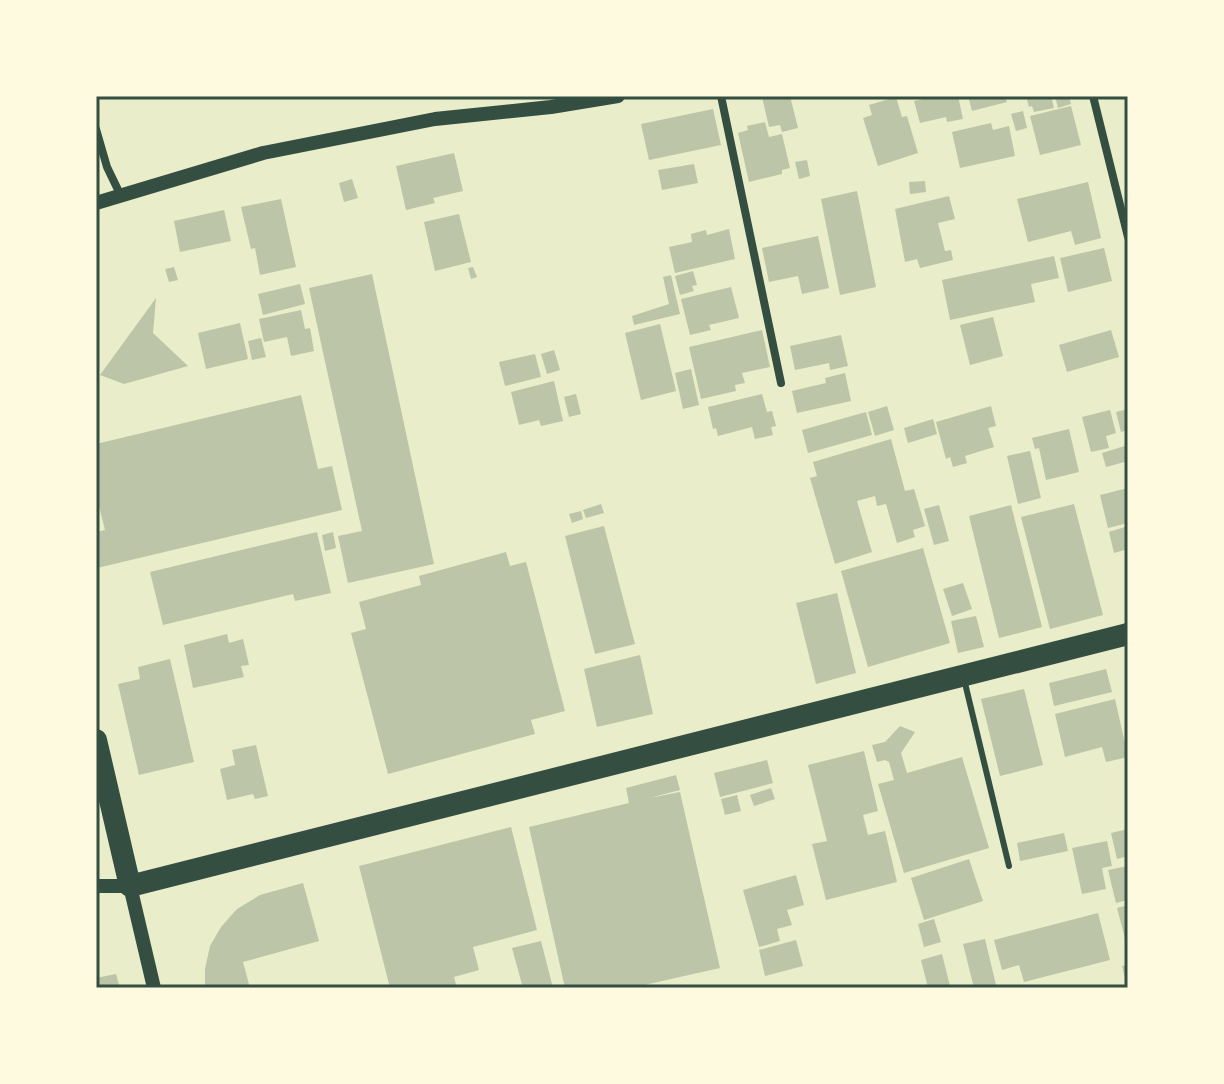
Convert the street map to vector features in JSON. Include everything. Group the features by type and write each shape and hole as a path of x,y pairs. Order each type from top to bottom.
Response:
{"highway":[{"path":"96,740 130,886 1128,634"}],"street":[{"path":"96,203 279,149 435,119 551,107 618,96"},
{"path":"721,96 781,383"},
{"path":"1093,96 1128,237"},
{"path":"96,129 107,167 120,194"},
{"path":"96,886 130,886 154,988"}],"lane":[{"path":"963,677 1009,866"}],"building":[{"path":"790,96 798,128 782,132 780,125 769,127 762,97"},
{"path":"936,96 958,96 963,119 947,122 946,117 920,123 914,101"},
{"path":"968,96 1005,96 1007,102 972,111"},
{"path":"1026,96 1051,96 1054,108 1034,112"},
{"path":"1055,96 1069,96 1071,104 1058,108"},
{"path":"896,97 902,117 907,116 918,153 878,166 863,118 872,115 869,105"},
{"path":"1071,106 1081,145 1040,155 1030,116"},
{"path":"713,109 721,145 649,160 641,124"},
{"path":"1023,111 1027,128 1016,131 1011,114"},
{"path":"765,122 769,137 782,134 790,168 782,170 782,174 749,182 738,133 748,130 747,126"},
{"path":"991,123 993,130 1009,126 1015,156 960,168 952,132"},
{"path":"454,153 463,191 433,198 435,203 406,210 396,166"},
{"path":"807,160 810,176 799,179 795,162"},
{"path":"694,164 698,183 662,190 658,170"},
{"path":"352,179 358,198 344,202 339,183"},
{"path":"925,181 926,192 910,194 909,182"},
{"path":"1088,182 1101,238 1075,245 1071,231 1028,242 1017,199"},
{"path":"857,191 876,287 840,295 821,199"},
{"path":"949,196 955,219 938,223 945,251 951,250 953,260 920,268 917,259 905,262 895,209"},
{"path":"281,199 296,267 260,275 255,248 251,249 241,207"},
{"path":"224,210 231,241 180,252 174,221"},
{"path":"459,214 471,262 435,271 424,222"},
{"path":"729,229 735,259 675,273 669,247 692,242 691,234 706,230 707,235"},
{"path":"818,236 829,288 802,294 798,276 769,282 762,248"},
{"path":"1104,248 1112,281 1068,292 1060,258"},
{"path":"1054,256 1059,278 1031,284 1035,302 950,320 942,280"},
{"path":"174,267 178,280 169,282 165,269"},
{"path":"473,267 477,277 471,279 468,268"},
{"path":"693,271 697,285 692,286 694,291 680,295 675,276"},
{"path":"372,274 434,564 348,583 338,536 362,531 309,288"},
{"path":"671,275 680,314 634,325 632,316 669,304 663,277"},
{"path":"300,284 305,304 263,315 258,294"},
{"path":"731,287 739,318 709,325 711,330 690,335 681,299"},
{"path":"156,298 153,333 188,366 124,384 100,375"},
{"path":"301,310 305,329 310,328 314,351 291,356 287,337 264,342 259,319"},
{"path":"993,317 1003,356 970,365 960,325"},
{"path":"240,323 248,359 206,369 198,333"},
{"path":"660,324 676,391 641,400 625,333"},
{"path":"762,330 770,367 742,373 745,383 735,385 736,391 701,399 689,347"},
{"path":"1111,330 1119,357 1067,372 1059,345"},
{"path":"841,335 848,366 830,370 829,363 795,370 790,346"},
{"path":"261,338 266,357 252,360 248,341"},
{"path":"554,350 560,370 547,374 541,354"},
{"path":"535,354 541,377 505,386 499,362"},
{"path":"691,369 699,405 683,409 675,373"},
{"path":"845,373 851,401 797,413 792,391 826,383 825,378"},
{"path":"554,381 563,421 541,426 539,420 519,425 511,392"},
{"path":"576,394 581,414 569,417 564,397"},
{"path":"762,394 767,412 772,411 776,426 771,427 773,435 755,439 752,427 718,436 716,428 713,429 708,407"},
{"path":"301,395 318,469 332,466 342,510 97,568 96,532 105,530 99,506 96,507 96,444"},
{"path":"887,406 894,430 875,436 868,412"},
{"path":"991,406 996,426 988,428 994,447 965,456 967,463 953,467 950,457 946,459 936,422"},
{"path":"1128,409 1128,430 1121,432 1116,412"},
{"path":"1110,410 1116,433 1106,436 1109,448 1091,452 1082,417"},
{"path":"866,412 872,435 808,453 802,430"},
{"path":"933,419 937,434 908,443 904,428"},
{"path":"1069,429 1079,472 1046,480 1039,448 1035,449 1032,438"},
{"path":"891,439 905,491 914,489 925,526 913,530 915,537 897,543 886,504 877,506 875,496 857,501 872,552 835,564 810,478 817,476 813,462"},
{"path":"1128,445 1128,461 1106,467 1102,453"},
{"path":"1030,451 1041,498 1018,504 1007,456"},
{"path":"1128,488 1128,523 1108,528 1100,495"},
{"path":"601,504 604,513 586,518 583,510"},
{"path":"1074,504 1103,615 1050,629 1021,517"},
{"path":"939,505 949,541 934,545 924,509"},
{"path":"1011,505 1042,627 999,638 969,516"},
{"path":"581,511 583,519 572,523 569,514"},
{"path":"604,526 635,644 595,654 565,536"},
{"path":"1128,526 1128,549 1114,553 1109,532"},
{"path":"317,532 331,593 295,601 293,594 163,625 150,572"},
{"path":"333,532 336,548 325,551 322,535"},
{"path":"923,548 950,643 868,667 841,571"},
{"path":"506,552 510,566 526,562 565,711 531,720 535,734 388,774 351,633 366,629 359,602 421,585 419,576"},
{"path":"963,583 972,609 952,616 943,589"},
{"path":"837,593 856,673 816,684 796,603"},
{"path":"976,616 984,647 958,653 951,621"},
{"path":"227,634 229,643 243,639 249,665 241,666 244,677 193,688 184,645"},
{"path":"640,655 653,714 597,727 584,669"},
{"path":"170,659 194,762 139,775 118,684 140,679 138,667"},
{"path":"1106,669 1112,692 1054,706 1049,683"},
{"path":"1024,689 1043,765 1000,776 981,699"},
{"path":"1115,699 1128,757 1106,762 1102,747 1065,757 1055,714"},
{"path":"900,726 915,732 901,753 907,773 962,757 989,848 904,873 878,784 894,780 889,762 877,762 872,745 885,742"},
{"path":"256,745 268,796 255,799 253,794 227,800 220,769 235,765 232,750"},
{"path":"864,751 878,811 863,815 868,835 885,831 897,882 826,900 812,844 827,841 808,765"},
{"path":"767,760 773,783 720,797 714,773"},
{"path":"676,775 680,790 649,798 680,792 720,968 631,988 565,988 529,827 629,803 626,788"},
{"path":"771,788 775,799 754,806 750,795"},
{"path":"737,795 741,811 725,815 721,799"},
{"path":"511,827 537,930 473,947 479,970 454,977 457,988 390,988 359,866"},
{"path":"1128,829 1128,856 1117,859 1111,833"},
{"path":"1064,833 1068,851 1020,861 1017,843"},
{"path":"1107,841 1112,866 1102,868 1106,889 1082,894 1072,848"},
{"path":"969,859 983,901 924,920 911,878"},
{"path":"1128,866 1128,900 1116,903 1108,870"},
{"path":"796,875 804,905 787,910 792,925 777,929 780,941 759,947 743,890"},
{"path":"303,883 319,941 243,962 250,988 205,988 210,946 237,909 260,895"},
{"path":"1128,905 1128,945 1127,946 1117,908"},
{"path":"1098,913 1110,960 1024,982 1019,965 1002,970 994,940"},
{"path":"934,919 941,942 924,947 918,924"},
{"path":"985,939 996,985 974,988 963,944"},
{"path":"796,940 803,966 765,976 759,950"},
{"path":"541,941 553,988 523,988 512,948"},
{"path":"942,954 950,986 928,988 921,960"},
{"path":"1128,965 1128,986 1127,986 1122,966"},
{"path":"116,974 120,988 96,988 96,978"}]}
